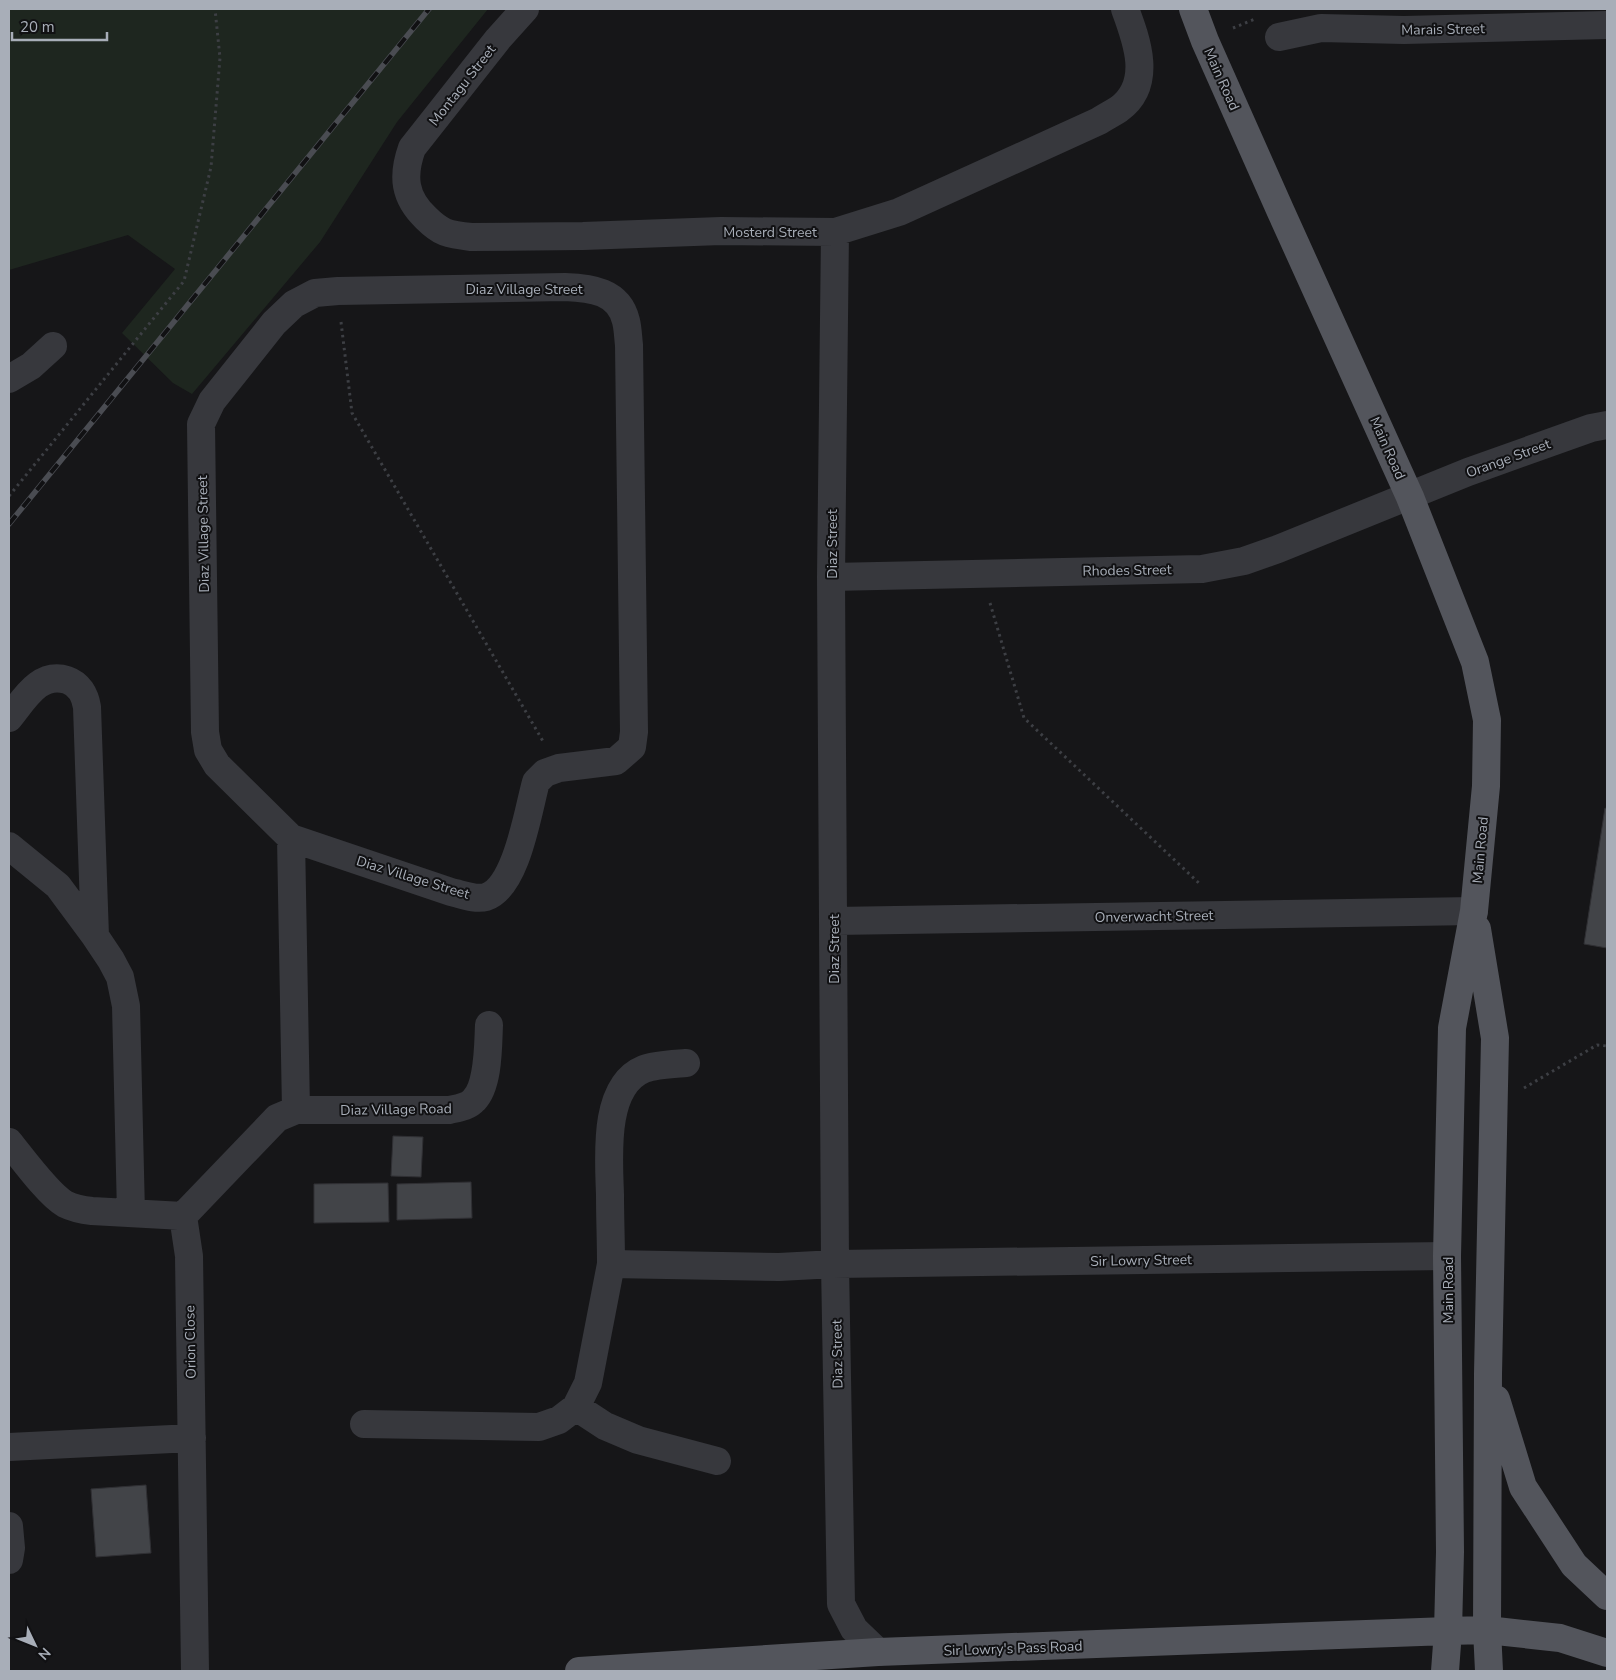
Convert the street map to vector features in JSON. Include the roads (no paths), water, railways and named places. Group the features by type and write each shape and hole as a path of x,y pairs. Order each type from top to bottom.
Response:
{"main road":[{"name":"Main Road","path":"1193,9 1205,41 1285,221 1410,497 1475,662 1486,720 1486,786 1474,911 1452,1028 1448,1256 1450,1552 1446,1671"},
{"name":"Main Road","path":"1474,911 1495,1038 1488,1374 1487,1630 1489,1671"},
{"path":"1488,1374 1524,1487 1574,1565 1607,1596"},
{"path":"1487,1630 1560,1638 1607,1653"},
{"name":"Sir Lowry's Pass Road","path":"579,1671 878,1652 1487,1630"}],"street":[{"name":"Montagu Street","path":"406,164 412,148 498,39 525,9"},
{"name":"Mosterd Street","path":"406,164 406,180 409,195 419,211 443,231 455,235 471,237 721,232 835,232 899,212 1099,121 1120,108 1133,93 1140,63 1136,40 1125,9"},
{"name":"Marais Street","path":"1279,36 1321,28 1404,30 1607,26"},
{"name":"Diaz Street","path":"835,232 831,577 836,1264 841,1604 854,1629 878,1652"},
{"name":"Diaz Village Street","path":"565,287 591,288 605,294 617,304 626,320 629,345 634,732 632,747 616,761 559,768 544,774 536,782 518,852 509,875 498,888 486,897 472,897 451,892 291,838 230,779 217,765 208,750 205,732 201,424 212,401 274,323 294,304 316,293 565,287"},
{"path":"9,379 31,366 53,346"},
{"name":"Orange Street","path":"1410,497 1477,469 1591,428 1607,425"},
{"name":"Rhodes Street","path":"831,577 1202,569 1244,561 1410,497"},
{"path":"9,718 33,688 51,678 62,678 72,682 85,697 88,712 95,936"},
{"path":"9,1142 54,1196 78,1209 183,1216 277,1118 296,1110 291,838"},
{"path":"9,846 58,886 95,936 120,977 126,1006 131,1214"},
{"name":"Onverwacht Street","path":"834,921 1474,911"},
{"name":"Diaz Village Road","path":"296,1110 450,1110 464,1107 475,1100 481,1089 485,1071 489,1024"},
{"path":"364,1424 539,1427 559,1420 576,1407 588,1383 611,1264 608,1139 616,1101 623,1087 632,1077 644,1069 686,1063"},
{"name":"Orion Close","path":"183,1216 189,1256 195,1671"},
{"name":"Sir Lowry Street","path":"611,1264 779,1267 836,1264 1448,1256"},
{"path":"576,1407 605,1426 638,1440 717,1461"},
{"path":"9,1447 192,1438"},
{"path":"9,1526 9,1560"}],"railway":[{"path":"9,524 429,9"}]}
